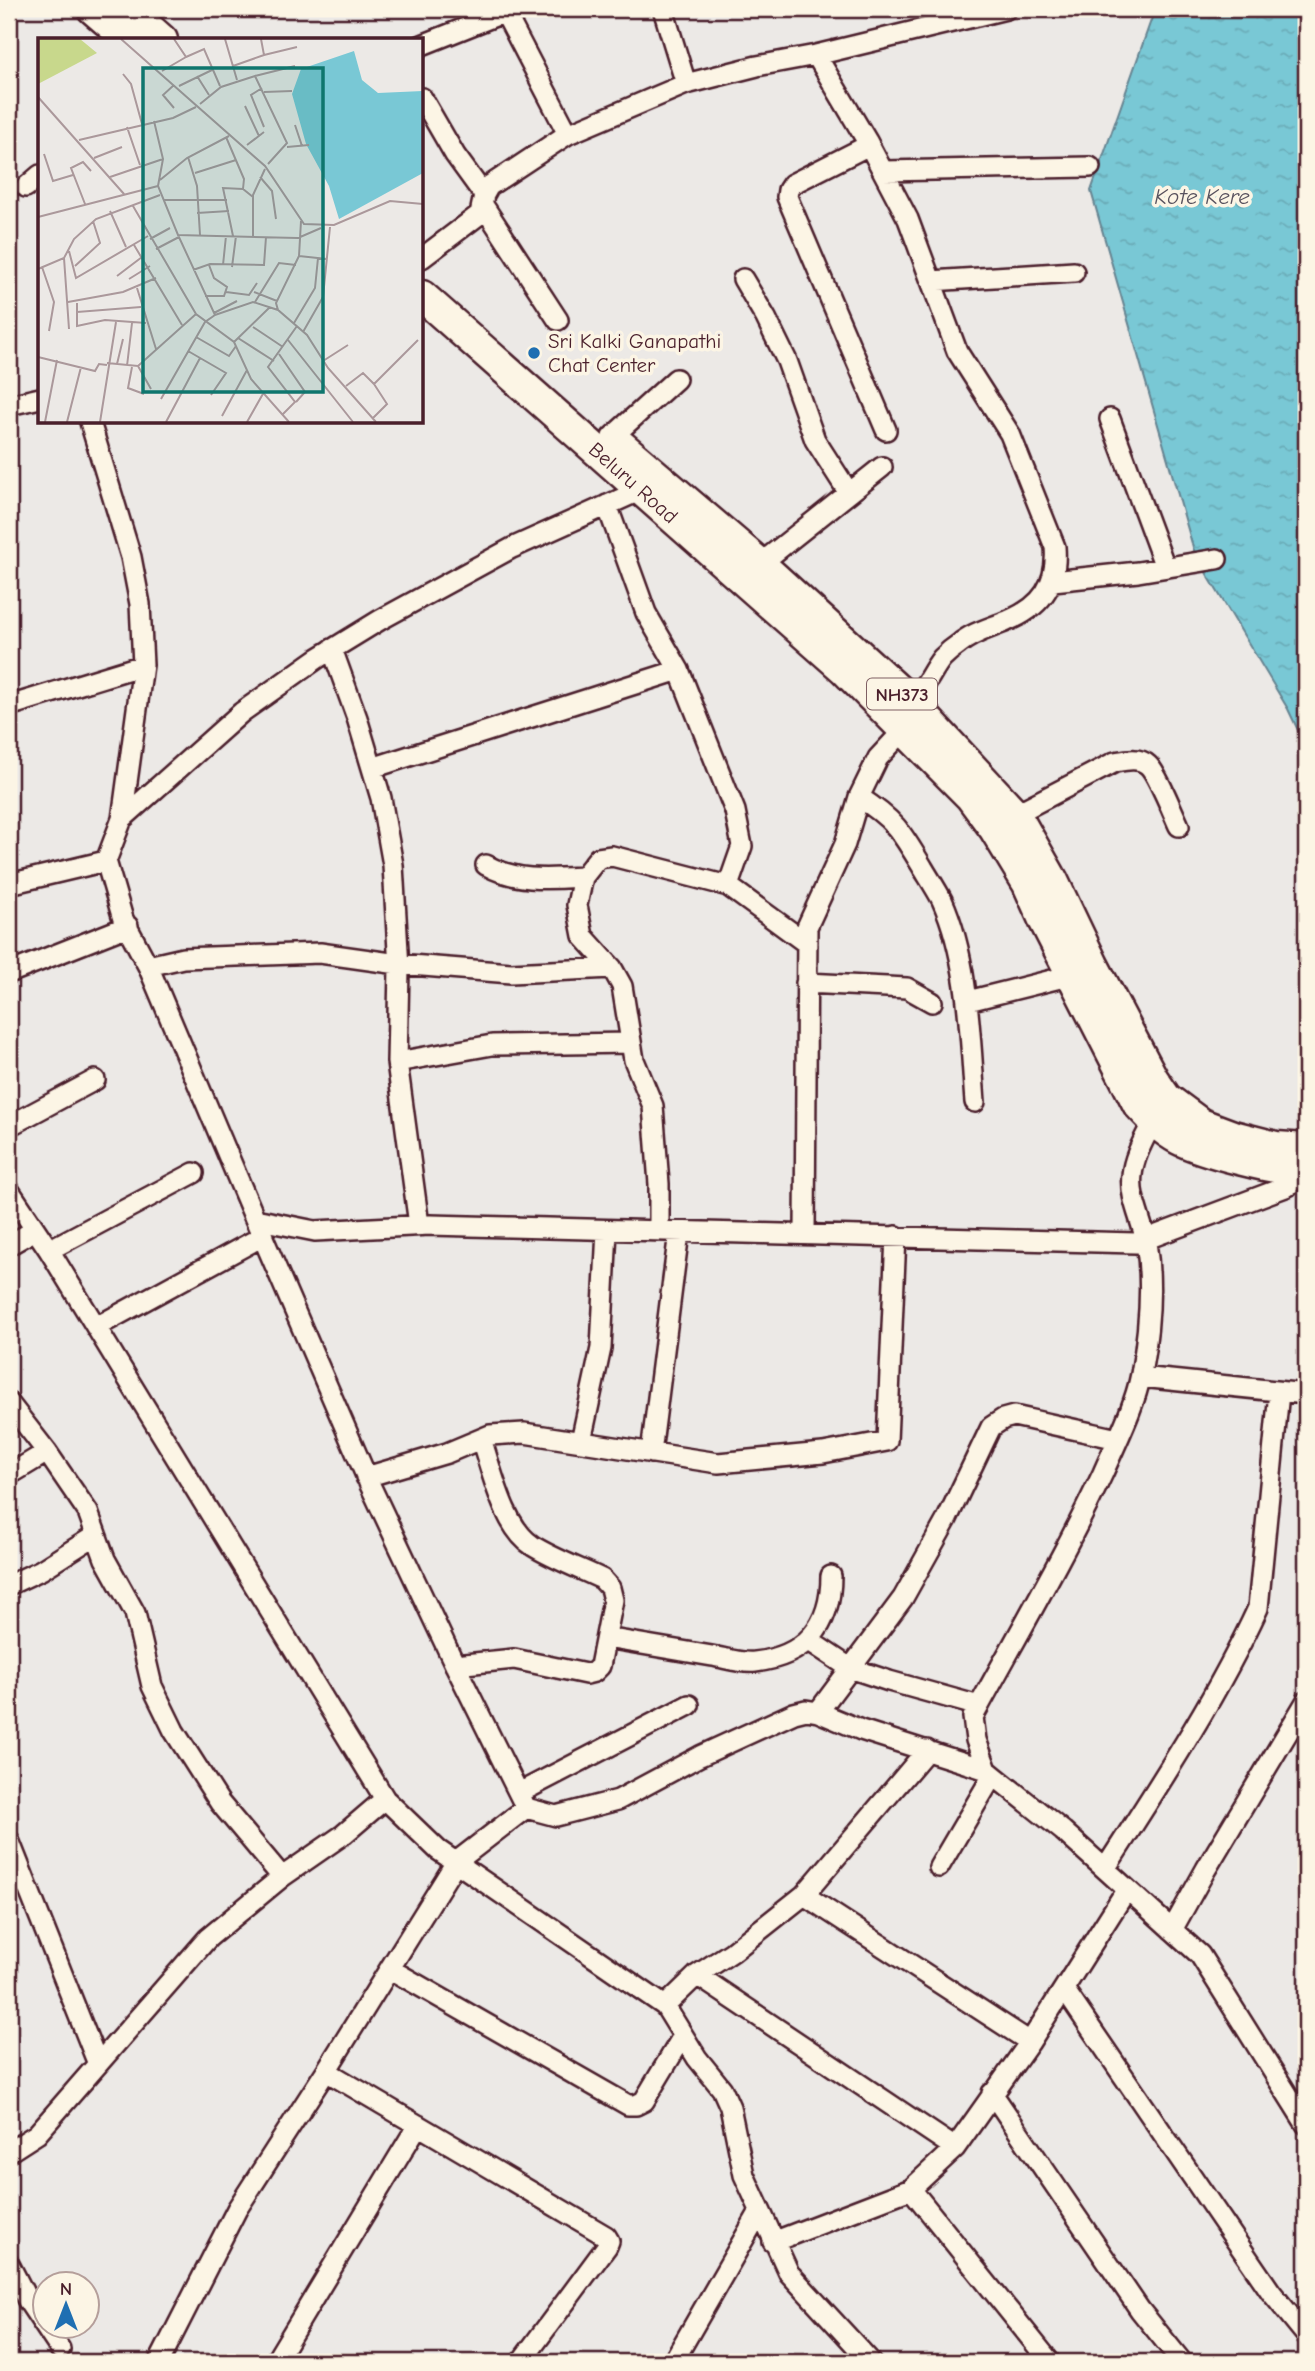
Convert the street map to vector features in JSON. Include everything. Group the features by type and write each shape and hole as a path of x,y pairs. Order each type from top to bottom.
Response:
{"highway":[{"path":"93,9 135,19 159,38"},
{"name":"NH373","path":"424,274 760,564 908,716 1015,814 1054,881 1093,965 1147,1068 1166,1098 1201,1124 1276,1147 1305,1163"},
{"name":"Beluru Road","path":"424,298 844,669 908,716"},
{"name":"NH373","path":"908,716 994,828 1028,884 1138,1104 1153,1121 1177,1139 1211,1152 1305,1163"}],"street":[{"path":"663,9 685,85"},
{"path":"424,256 480,214 489,186 568,134 685,85 1006,9"},
{"path":"424,45 504,10 568,134"},
{"path":"805,1234 807,927 845,844 859,797 878,758 908,716 943,658 962,641 1024,614 1053,581 1056,565 1055,547 1010,434 957,351 908,219 869,145 816,55"},
{"path":"424,101 558,320"},
{"path":"869,145 792,184 787,197 886,430"},
{"path":"883,171 1090,167"},
{"path":"931,281 1074,272"},
{"path":"743,279 787,361 815,440 849,493"},
{"path":"612,437 676,379"},
{"path":"9,405 38,398"},
{"path":"1110,419 1165,567"},
{"path":"91,424 131,557 140,604 143,664 122,819 106,860 123,919 148,966 366,1477 455,1665 523,1800 556,1816 618,1800 700,1756 806,1710 990,1773 1063,1831 1200,1955 1306,2124"},
{"path":"760,564 882,467"},
{"path":"122,819 242,712 332,649 512,548 641,490"},
{"path":"607,505 646,613 678,670 735,811 742,846 728,886"},
{"path":"1053,581 1217,559"},
{"path":"332,649 381,798 393,865 398,964 397,1062 419,1225"},
{"path":"9,706 143,664"},
{"path":"372,768 678,670"},
{"path":"1015,814 1115,762 1128,759 1140,760 1149,766 1179,826"},
{"path":"859,797 885,813 900,830 941,900 951,926 968,1001 975,1102"},
{"path":"659,1231 659,1184 653,1106 634,1060 622,986 612,968 583,936 577,905 583,877 598,858 612,856 728,886 806,943"},
{"path":"9,884 106,860"},
{"path":"486,866 503,875 540,879 583,877"},
{"path":"9,973 128,926"},
{"path":"148,966 183,958 320,953 398,964 511,973 612,968"},
{"path":"968,1001 1072,975"},
{"path":"806,983 907,988 932,1002"},
{"path":"397,1062 492,1045 631,1043"},
{"path":"9,1126 95,1080"},
{"path":"939,1867 990,1773 973,1727 973,1717 1086,1510 1118,1439 1141,1377 1148,1325 1149,1274 1146,1240 1132,1191 1131,1177 1136,1157 1153,1121"},
{"path":"96,1327 259,1228 316,1231 419,1225 1136,1243 1288,1186 1305,1163"},
{"path":"49,1250 194,1172"},
{"path":"9,1190 49,1250 385,1798 438,1850 665,2006 683,2036 722,2089 730,2107 744,2175 789,2273 871,2362"},
{"path":"9,1245 35,1230"},
{"path":"581,1441 601,1348 607,1230"},
{"path":"651,1453 679,1231"},
{"path":"366,1477 447,1453 490,1435 524,1433 718,1463 823,1453 887,1441 896,1236"},
{"path":"1141,1377 1306,1394"},
{"path":"1105,1869 1170,1768 1258,1608 1279,1392"},
{"path":"9,1403 88,1512 105,1559 135,1612 152,1686 174,1731 220,1803 282,1877"},
{"path":"818,1712 903,1598 946,1521 991,1427 1014,1416 1118,1439"},
{"path":"455,1665 514,1659 586,1674 594,1672 600,1666 613,1600 610,1588 602,1579 531,1545 518,1533 507,1514 481,1439"},
{"path":"9,1475 47,1452"},
{"path":"9,1585 41,1570 96,1535"},
{"path":"606,1637 752,1663 777,1658 800,1648 817,1632 831,1598 831,1576"},
{"path":"808,1640 850,1668 889,1682 979,1706"},
{"path":"1172,1930 1306,1702"},
{"path":"159,2362 237,2208 456,1863 523,1800 689,1705"},
{"path":"665,2006 696,1975 732,1952 804,1895 927,1750"},
{"path":"9,2152 37,2134 208,1938 282,1877 344,1834 385,1798"},
{"path":"9,1840 14,1866 98,2064"},
{"path":"773,2242 911,2189 955,2148 1030,2042 1127,1889"},
{"path":"804,1895 1030,2042"},
{"path":"390,1969 628,2105 644,2101 683,2036"},
{"path":"696,1975 955,2148"},
{"path":"1064,1989 1271,2292 1306,2335"},
{"path":"326,2071 606,2236 607,2246 521,2362"},
{"path":"992,2093 1140,2310 1182,2362"},
{"path":"275,2362 418,2125"},
{"path":"911,2189 1050,2362"},
{"path":"673,2362 760,2211"},
{"path":"9,2264 28,2301 60,2349"}],"water":[{"name":"Kote Kere","path":"1155,9 1306,9 1306,747 1288,709 1195,554 1091,191"}],"place":[{"name":"Sri Kalki Ganapathi Chat Center","path":"534,353"}]}
